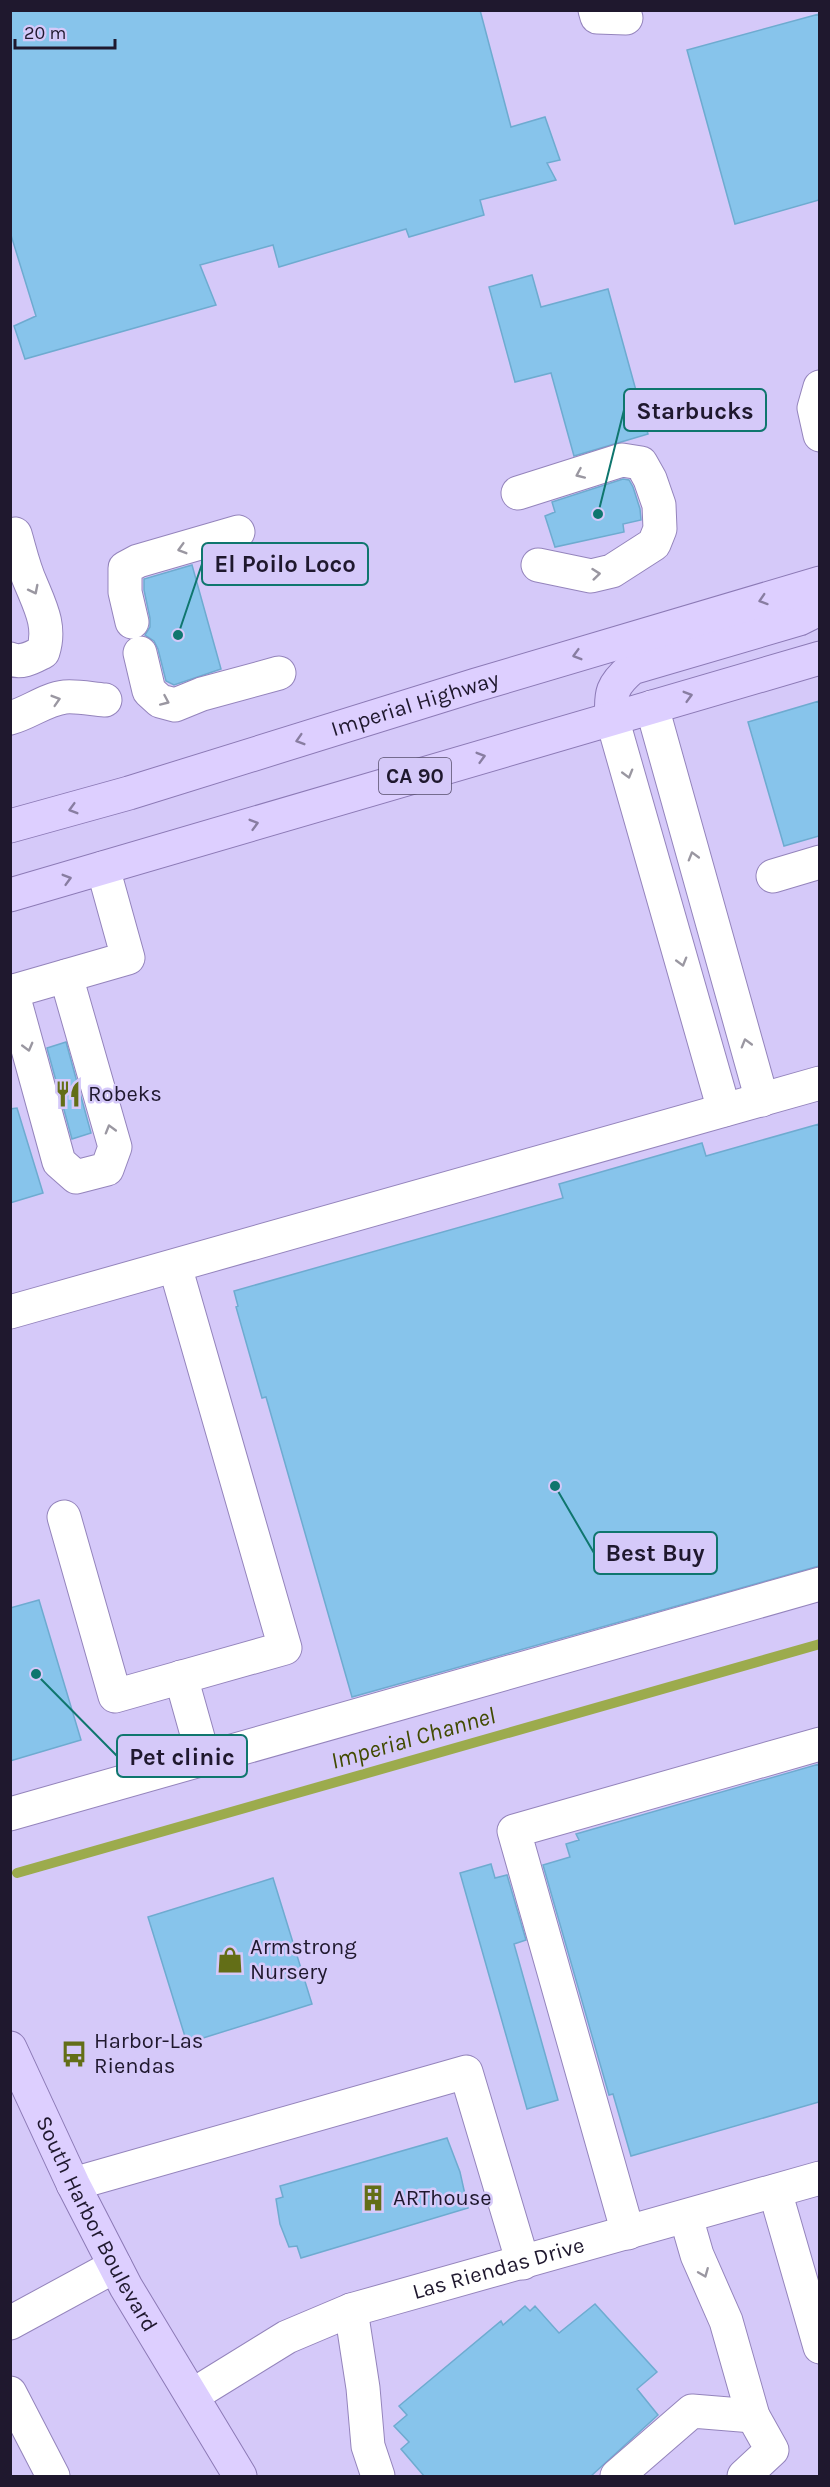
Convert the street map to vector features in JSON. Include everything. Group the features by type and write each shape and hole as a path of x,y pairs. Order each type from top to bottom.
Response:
{"main road":[{"name":"Imperial Highway","path":"10,826 129,793 476,685 819,583"},
{"path":"612,718 611,701 614,688 632,668 799,619 813,612 819,604"},
{"name":"CA 90","path":"10,895 819,658"},
{"name":"South Harbor Boulevard","path":"10,2048 73,2184 115,2266 165,2354 240,2476"}],"street":[{"path":"819,387 814,408 819,435"},
{"path":"518,493 622,460 640,463 650,479 659,505 660,529 654,544 612,571 591,576 538,565"},
{"path":"132,622 125,592 125,568 138,561 238,532"},
{"path":"10,659 15,661 28,659 43,652 47,638 39,598 31,585 15,534"},
{"path":"140,653 149,691 160,701 175,705 202,694 279,673"},
{"path":"10,718 29,712 50,701 66,697 105,700"},
{"path":"652,707 762,1100"},
{"path":"612,718 724,1110"},
{"path":"773,876 819,862"},
{"path":"66,976 116,1147 107,1169 76,1177 59,1162 11,991 128,958 103,868"},
{"path":"10,1312 819,1083"},
{"path":"64,1517 115,1696 285,1648 175,1266"},
{"path":"10,1814 819,1584"},
{"path":"180,1677 204,1759"},
{"path":"628,2233 514,1831 819,1743"},
{"path":"73,2184 466,2072 523,2263"},
{"name":"Las Riendas Drive","path":"192,2395 287,2337 351,2310 819,2178"},
{"path":"775,2191 814,2303 819,2347"},
{"path":"686,2217 697,2255 726,2321 753,2416 772,2450 744,2476"},
{"path":"10,2323 115,2266"},
{"path":"351,2310 363,2388 368,2446 378,2476"},
{"path":"10,2393 53,2476"},
{"path":"617,2476 692,2411 753,2416"}],"building":[{"path":"10,10 480,10 511,127 545,117 560,160 547,163 556,180 480,200 484,215 409,237 406,229 279,267 273,245 200,265 216,305 25,359 14,326 36,316 10,232"},
{"path":"819,14 819,200 735,224 687,50"},
{"path":"532,275 541,307 608,289 648,434 574,456 551,373 515,382 489,287"},
{"path":"623,479 629,480 633,487 641,520 623,524 624,532 555,547 545,516 555,512 552,502"},
{"path":"192,565 221,669 174,685 166,681 158,649 154,641 145,635 150,627 150,618 144,579"},
{"path":"819,701 819,836 784,846 748,722"},
{"path":"66,1042 91,1133 72,1139 47,1048"},
{"path":"17,1108 43,1193 10,1203 10,1109"},
{"path":"819,1124 819,1566 352,1697 266,1397 262,1398 236,1307 238,1306 234,1291 563,1198 559,1184 702,1143 706,1156"},
{"path":"39,1600 81,1740 10,1761 10,1608"},
{"path":"819,1764 819,2102 631,2156 613,2094 609,2095 543,1865 570,1857 566,1844 579,1840 576,1834"},
{"path":"491,1864 495,1878 507,1875 526,1940 514,1944 558,2100 527,2109 460,1873"},
{"name":"Armstrong Nursery","path":"273,1878 312,2004 187,2043 148,1917"},
{"name":"ARThouse","path":"447,2138 460,2172 468,2208 301,2258 297,2246 289,2247 280,2224 276,2199 283,2197 280,2186"},
{"path":"595,2304 657,2372 637,2389 658,2415 591,2476 424,2476 401,2449 409,2442 394,2426 407,2415 399,2406 501,2321 503,2325 525,2306 530,2311 535,2306 559,2333"}],"waterway":[{"name":"Imperial Channel","path":"17,1873 820,1644"}],"place":[{"name":"Starbucks","path":"598,514"},
{"name":"El Poilo Loco","path":"178,635"},
{"name":"Robeks","path":"68,1094"},
{"name":"Best Buy","path":"555,1486"},
{"name":"Pet clinic","path":"36,1674"},
{"name":"Armstrong Nursery","path":"230,1960"},
{"name":"Harbor-Las Riendas","path":"74,2054"},
{"name":"ARThouse","path":"373,2198"}]}
